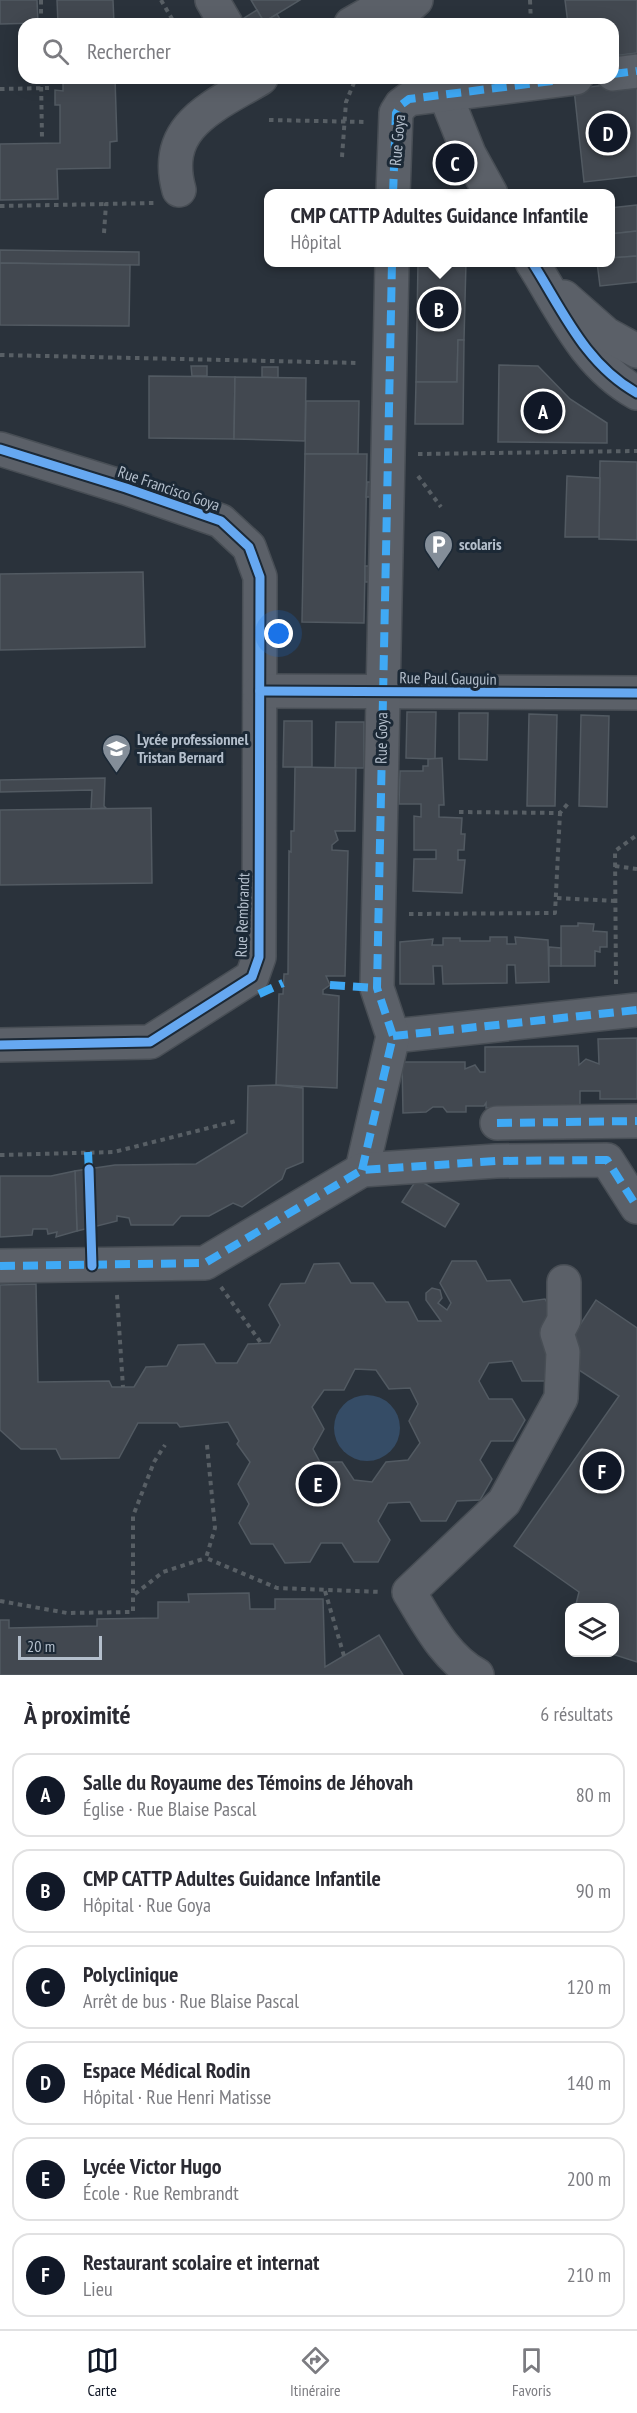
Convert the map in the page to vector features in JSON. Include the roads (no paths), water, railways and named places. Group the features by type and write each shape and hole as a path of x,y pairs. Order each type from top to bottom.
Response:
{"street":[{"path":"212,0 222,18"},
{"path":"383,14 416,0"},
{"path":"619,73 637,71"},
{"path":"177,182 176,154 195,118 250,84"},
{"path":"476,84 426,87 469,154 488,189"},
{"name":"Rue Goya","path":"393,189 395,123 401,105 426,87"},
{"name":"Rue Goya","path":"392,267 390,364 395,454 382,693 376,988 393,1036"},
{"path":"535,267 579,342 609,374 637,393"},
{"path":"536,267 606,334 637,351"},
{"name":"Rue Francisco Goya","path":"0,449 126,488 221,521 249,547 260,577 260,691"},
{"path":"637,687 637,694"},
{"name":"Rue Paul Gauguin","path":"260,691 637,694"},
{"name":"Rue Rembrandt","path":"0,1045 150,1042 252,977 259,957 260,691"},
{"path":"362,1170 393,1036 627,1011"},
{"path":"497,1123 637,1122"},
{"path":"0,1266 205,1263 362,1170 496,1161 607,1160 637,1207"},
{"path":"477,1675 468,1671 440,1642 409,1592 504,1502 561,1398 563,1352 557,1334 564,1320 564,1282"}],"water":[{"path":"373,1395 391,1404 398,1415 400,1428 398,1441 391,1452 380,1459 361,1461 343,1452 336,1441 334,1422 343,1404 354,1397"}],"place":[{"name":"Espace Médical Rodin","path":"608,133"},
{"name":"Polyclinique","path":"455,163"},
{"name":"CMP CATTP Adultes Guidance Infantile","path":"439,309"},
{"name":"Salle du Royaume des Témoins de Jéhovah","path":"543,411"},
{"name":"scolaris","path":"438,570"},
{"name":"Lycée professionnel Tristan Bernard","path":"116,774"},
{"name":"Restaurant scolaire et internat","path":"602,1471"},
{"name":"Lycée Victor Hugo","path":"318,1484"}]}
